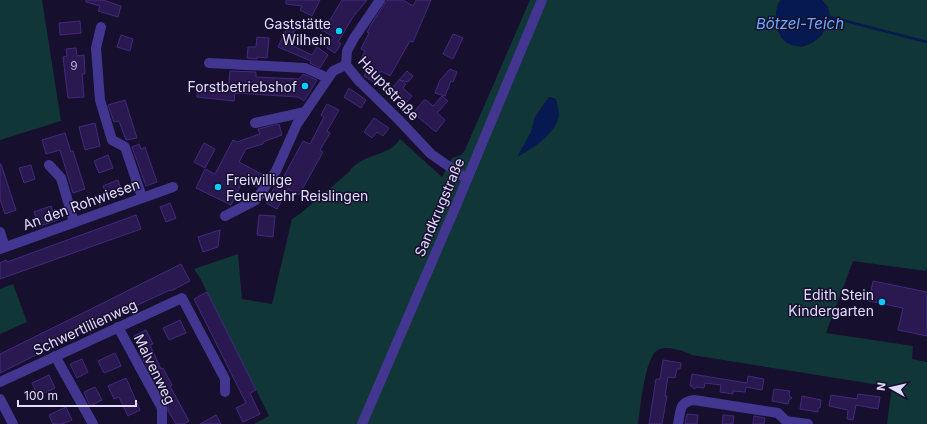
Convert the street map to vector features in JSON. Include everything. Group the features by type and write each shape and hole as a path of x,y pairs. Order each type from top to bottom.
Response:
{"street":[{"name":"Hauptstraße","path":"380,0 347,51 346,64 359,81 431,154 467,179"},
{"name":"Sandkrugstraße","path":"362,424 542,0"},
{"path":"101,27 96,48 100,100 112,140 126,147 142,197"},
{"path":"209,63 305,68 328,78"},
{"path":"225,216 256,200 276,171 297,124 333,71 346,64"},
{"path":"255,123 305,112"},
{"path":"49,165 61,178 74,222"},
{"name":"An den Rohwiesen","path":"2,248 173,187"},
{"path":"0,232 2,248"},
{"name":"Schwertlilienweg","path":"0,382 182,298 226,379 225,392"},
{"name":"Malvenweg","path":"118,327 162,408 162,424"},
{"path":"55,356 93,424"},
{"path":"0,398 13,424"},
{"path":"678,424 681,406 684,402 694,400 778,413 786,422 808,424"}],"green space":[{"path":"0,0 42,0 61,121 0,140"},
{"path":"530,0 781,0 778,4 776,22 801,47 812,43 822,35 828,7 822,0 927,0 927,268 926,271 853,261 826,333 913,346 912,359 927,362 927,424 887,424 892,387 692,355 680,350 666,348 658,350 653,354 646,372 638,424 254,424 269,416 200,278 194,269 238,254 242,299 272,304 292,219 301,213 353,167 367,158 390,149 400,139 442,177 452,158 461,155 465,150","holes":["549,97 556,99 518,156 531,132 535,117"]},
{"path":"13,284 27,322 0,334 0,289"}],"water":[{"name":"Bötzel-Teich","path":"781,0 822,0 829,10 830,16 822,34 816,40 800,46 792,45 785,41 779,34 776,23 777,8"},
{"path":"549,97 556,99 559,113 554,128 543,140 530,150 517,157 531,132 535,117"}],"building":[{"path":"86,0 103,0 121,6 118,17 98,11 100,6 86,2"},
{"path":"286,0 320,0 312,16 300,10 302,6 286,4"},
{"path":"342,0 367,0 353,17 338,42 341,44 335,53 327,48 334,37 315,26 319,20 327,25"},
{"path":"387,0 403,0 413,6 416,0 431,0 413,42 410,41 390,76 381,71 375,83 364,76 369,66 360,61 365,51 361,49 369,33 367,32"},
{"path":"80,21 81,33 60,35 59,23"},
{"path":"290,22 297,25 289,44 312,55 317,47 328,55 320,68 310,63 311,61 278,47"},
{"path":"453,34 463,38 453,59 443,54"},
{"path":"121,35 133,39 130,51 117,47"},
{"path":"257,37 269,38 267,58 247,58 248,47 256,47"},
{"path":"76,48 77,56 84,55 85,74 82,74 84,97 68,98 63,57 67,56 66,49"},
{"path":"450,69 457,72 453,82 451,81 445,96 435,93 440,80"},
{"path":"230,71 256,72 256,77 299,79 303,74 317,80 304,101 298,97 235,93 234,101 197,97 197,87 228,90"},
{"path":"407,71 413,76 408,82 400,80 406,84 403,88 412,96 404,105 392,95 395,91 392,88"},
{"path":"349,88 366,100 361,108 344,97"},
{"path":"442,96 448,101 437,113 445,120 436,132 413,113 424,100 433,106"},
{"path":"125,100 137,138 126,140 119,121 114,122 108,105"},
{"path":"327,104 339,110 327,131 330,133 320,150 323,152 299,195 288,189 277,209 266,203 274,188 277,189 303,141 310,144 324,117 321,115"},
{"path":"374,118 389,128 383,136 377,132 372,138 364,132"},
{"path":"95,123 100,146 85,150 79,127"},
{"path":"279,124 282,135 263,142 263,144 246,149 239,162 265,176 257,187 243,180 231,205 196,188 205,169 215,174 233,140 237,142 260,134 258,129"},
{"path":"65,133 71,152 73,151 85,189 73,193 60,150 46,154 42,140"},
{"path":"204,143 215,149 205,168 194,162"},
{"path":"139,144 141,149 145,147 157,182 146,186 132,147"},
{"path":"108,155 113,168 99,173 94,161"},
{"path":"0,164 16,210 5,214 0,199"},
{"path":"31,165 35,179 24,183 19,168"},
{"path":"118,180 122,193 108,198 103,186"},
{"path":"170,203 176,218 166,222 160,207"},
{"path":"51,206 56,221 39,226 34,212"},
{"path":"136,215 141,229 0,279 0,263 6,260 7,262"},
{"path":"259,215 275,216 273,237 257,235"},
{"path":"220,230 218,247 203,252 198,237"},
{"path":"181,264 190,281 112,317 0,373 0,354"},
{"name":"Edith Stein Kindergarten","path":"873,281 927,292 927,336 898,330 903,308 869,301"},
{"path":"207,292 256,390 250,393 260,414 243,422 236,408 246,403 194,299"},
{"path":"180,320 186,333 169,340 163,328"},
{"path":"146,330 153,344 150,345 161,369 163,368 172,385 170,386 189,421 184,424 176,424 168,411 168,405 141,356 143,355 134,336"},
{"path":"115,353 121,366 104,373 98,361"},
{"path":"82,359 88,372 77,378 70,364"},
{"path":"663,360 681,363 680,369 677,369 675,378 668,377 665,396 667,396 662,424 649,424 656,379 660,379"},
{"path":"692,374 747,383 748,376 764,379 762,390 746,387 745,392 733,391 733,394 720,392 721,385 705,383 704,388 697,387 694,389 690,386"},
{"path":"49,375 55,388 38,396 32,383"},
{"path":"126,378 140,410 128,416 119,397 114,399 108,386"},
{"path":"95,387 102,400 90,406 84,392"},
{"path":"774,389 790,391 789,395 792,398 789,400 788,404 772,401"},
{"path":"858,394 880,397 878,409 856,405 853,420 847,419 848,410 829,406 831,395 857,399"},
{"path":"802,396 821,400 818,412 800,409"},
{"path":"66,407 72,420 62,424 53,424 49,415"},
{"path":"687,414 698,415 697,424 685,424"},
{"path":"216,415 221,424 200,424"},
{"path":"723,415 734,416 733,424 722,424"},
{"path":"754,416 765,418 764,424 753,424"}],"waterway":[{"path":"830,17 927,42"}],"place":[{"name":"Gaststätte Wilhein","path":"339,31"},
{"name":"Forstbetriebshof","path":"305,86"},
{"name":"Freiwillige Feuerwehr Reislingen","path":"218,187"},
{"name":"Edith Stein Kindergarten","path":"882,302"}]}
